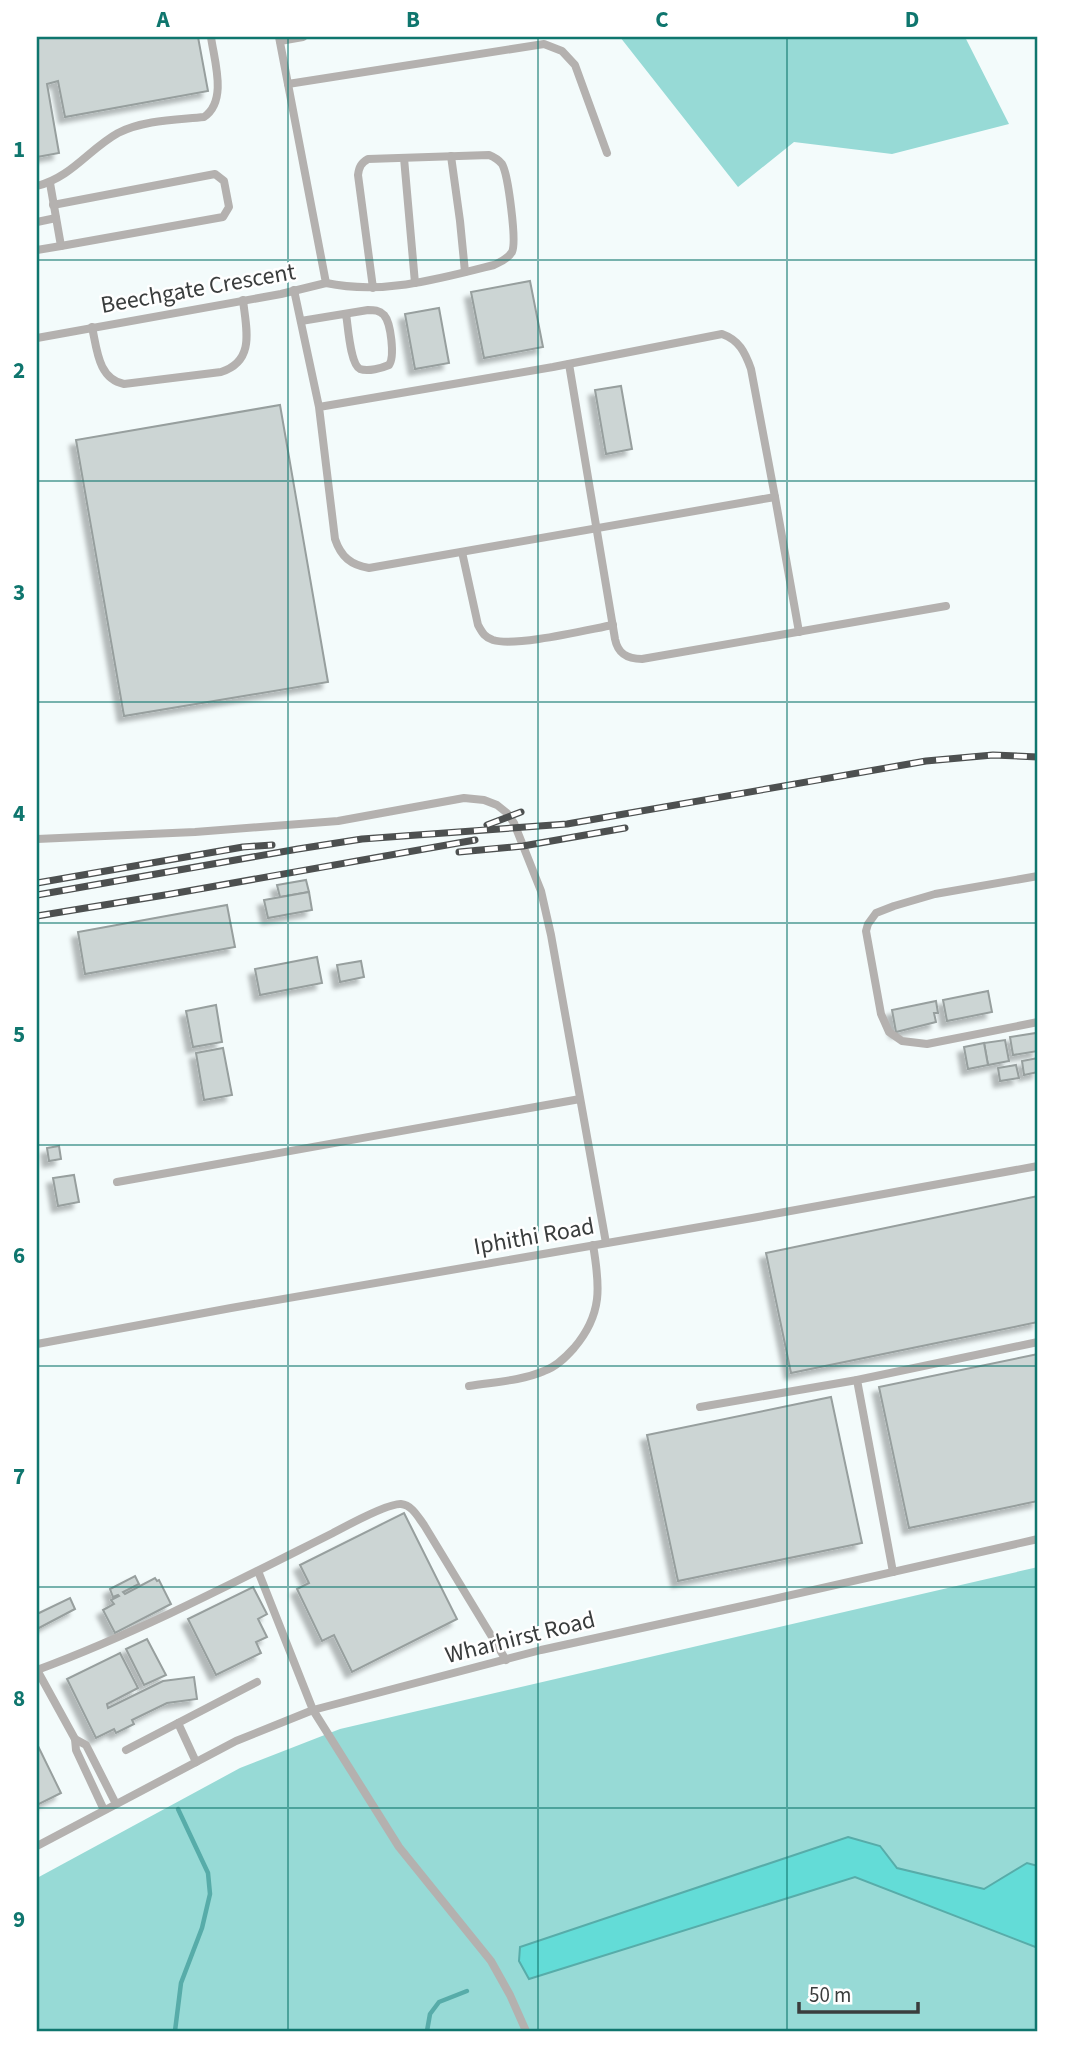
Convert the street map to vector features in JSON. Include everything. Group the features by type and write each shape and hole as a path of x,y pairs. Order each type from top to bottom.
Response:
{"lane":[{"path":"37,186 50,183 116,135 129,129 144,124 204,117 209,113 216,101 218,88 211,37"},
{"path":"280,39 303,37"},
{"name":"Beechgate Crescent","path":"37,338 326,283 280,39"},
{"path":"288,84 544,44 562,51 575,65 607,153"},
{"path":"326,283 350,288 373,288 415,283 494,265 506,259 512,252 514,227 501,162 489,155 368,159 363,162 359,169 373,288"},
{"path":"451,156 465,272"},
{"path":"404,158 415,283"},
{"path":"37,250 223,217 229,207 224,181 215,174 53,205"},
{"path":"50,183 61,246"},
{"path":"37,222 56,218"},
{"path":"294,290 319,407 335,538 343,556 357,566 369,568 775,497"},
{"path":"92,327 102,367 106,375 116,383 221,372 232,369 238,363 248,341 243,300"},
{"path":"301,321 346,314 375,310 386,318 393,357 389,365 364,370 357,367 346,314"},
{"path":"319,407 569,364 722,334 743,349 751,369 799,632"},
{"path":"569,364 616,645 622,654 631,659 642,659 946,606"},
{"path":"463,552 478,625 483,635 491,639 501,642 523,641 613,625"},
{"path":"37,839 195,832 338,821 464,798 484,800 496,805 507,813 518,829 541,891 606,1243"},
{"path":"1038,876 935,894 894,906 876,913 866,931 881,1014 889,1032 902,1041 927,1044 1038,1022"},
{"path":"117,1182 580,1098"},
{"name":"Iphithi Road","path":"37,1343 1038,1166"},
{"path":"469,1386 537,1374 552,1367 567,1355 588,1328 594,1313 599,1279 593,1245"},
{"path":"700,1407 857,1380 1038,1342"},
{"path":"857,1380 893,1572"},
{"path":"104,1810 76,1750 75,1739 37,1670 115,1639 189,1605 354,1522 394,1505 404,1504 413,1510 424,1525 506,1660"},
{"name":"Wharhirst Road","path":"37,1846 236,1741 313,1710 541,1650 1038,1539"},
{"path":"258,1570 313,1710 400,1847 491,1961 526,2031"},
{"path":"126,1751 257,1682"},
{"path":"178,1723 196,1762"},
{"path":"75,1739 86,1745 116,1804"}],"shaded area":[{"path":"620,37 965,37 1009,124 892,154 794,142 738,187"},
{"path":"1038,1567 1038,1866 1027,1863 984,1889 897,1868 880,1846 848,1838 520,1947 519,1960 529,1978 855,1876 1038,1948 1038,2031 37,2031 37,1878 240,1768 340,1729"},
{"path":"848,1837 880,1846 897,1868 984,1889 1027,1863 1038,1866 1038,1948 855,1877 529,1979 519,1961 520,1947"}],"building":[{"path":"37,37 198,37 208,91 65,117 58,81 47,84 59,153 37,157"},
{"path":"530,281 543,347 484,358 471,292"},
{"path":"439,308 449,363 415,369 405,314"},
{"path":"621,386 632,449 606,454 595,390"},
{"path":"280,405 328,682 124,716 76,440"},
{"path":"306,880 309,892 280,897 277,885"},
{"path":"309,892 312,910 268,918 264,900"},
{"path":"227,905 235,947 85,974 78,932"},
{"path":"317,957 322,983 260,995 255,969"},
{"path":"361,961 364,977 340,982 337,965"},
{"path":"988,991 992,1012 947,1021 943,1000"},
{"path":"936,1001 936,1022 896,1032 892,1010"},
{"path":"216,1005 222,1042 193,1047 186,1011"},
{"path":"1036,1033 1038,1051 1013,1055 1010,1037"},
{"path":"1005,1040 1009,1061 988,1065 984,1043"},
{"path":"984,1043 988,1065 968,1069 964,1047"},
{"path":"223,1048 232,1095 204,1100 196,1053"},
{"path":"1038,1058 1038,1072 1024,1075 1022,1061"},
{"path":"1016,1065 1019,1078 1000,1081 998,1068"},
{"path":"59,1146 61,1159 49,1161 47,1148"},
{"path":"74,1175 79,1202 58,1206 53,1178"},
{"path":"1038,1196 1038,1322 791,1373 766,1253"},
{"path":"1038,1354 1038,1501 909,1528 879,1387"},
{"path":"831,1397 862,1543 678,1581 647,1435"},
{"path":"404,1513 457,1619 352,1672 334,1635 322,1641 297,1589 309,1583 300,1565"},
{"path":"135,1576 139,1584 123,1592 125,1594 155,1578 159,1580 171,1604 115,1633 103,1610 114,1604 111,1600 119,1596 113,1597 110,1589"},
{"path":"253,1587 267,1614 258,1619 267,1637 256,1642 261,1653 216,1675 188,1619"},
{"path":"70,1598 75,1609 37,1629 37,1614"},
{"path":"147,1639 166,1675 144,1685 126,1649"},
{"path":"120,1653 138,1688 107,1704 108,1708 163,1681 194,1677 197,1699 167,1703 132,1720 134,1724 116,1733 114,1729 96,1738 67,1679"},
{"path":"37,1744 61,1793 37,1805"}],"waterway":[{"path":"175,2031 181,1983 202,1928 210,1894 208,1873 178,1809"},
{"path":"427,2031 430,2014 439,2002 467,1991"}],"railway":[{"path":"37,895 362,839 567,824 926,761 993,755 1038,757"},
{"path":"487,825 521,812"},
{"path":"459,852 523,846 625,828"},
{"path":"37,916 475,840"},
{"path":"37,883 243,847 272,845"}]}
